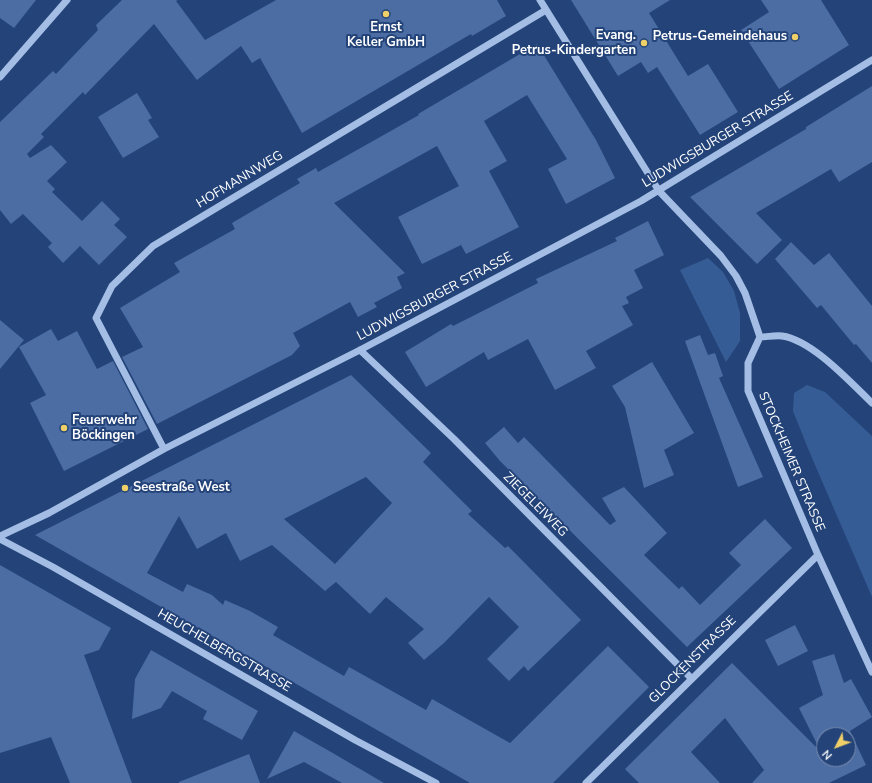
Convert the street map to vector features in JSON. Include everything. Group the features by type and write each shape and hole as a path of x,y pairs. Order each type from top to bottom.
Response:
{"street":[{"path":"0,77 67,0"},
{"path":"540,0 659,191 721,256 736,276 745,293 760,337 782,336 802,344 827,361 872,403"},
{"name":"HOFMANNWEG","path":"164,449 96,318 112,286 153,246 546,10"},
{"name":"LUDWIGSBURGER STRASSE","path":"0,536 49,512 164,449 360,350 659,191 872,60"},
{"name":"STOCKHEIMER STRASSE","path":"760,337 748,363 748,391 818,555 872,672"},
{"name":"ZIEGELEIWEG","path":"360,350 454,439 691,678"},
{"name":"HEUCHELBERGSTRASSE","path":"0,539 42,561 355,740 436,783"},
{"name":"GLOCKENSTRASSE","path":"586,783 691,678 818,555"}],"shaded area":[{"path":"708,258 723,272 734,291 740,313 740,341 726,362 680,270"},
{"path":"807,385 825,392 872,436 872,597 793,411 794,393"}],"building":[{"path":"0,0 36,0 14,28 0,18"},
{"path":"122,0 178,0 176,1 205,40 276,0 497,0 506,16 472,36 471,34 302,133 260,58 252,63 241,46 197,80 154,24 85,95 83,92 41,134 44,137 27,154 30,158 51,145 67,162 47,181 55,189 52,192 82,221 102,201 120,219 114,225 127,237 99,265 80,246 63,263 48,247 52,243 23,214 11,224 0,210 0,122 53,71 56,74 98,30 96,25"},
{"path":"571,0 670,0 649,13 688,76 708,64 738,112 700,135 657,67 648,73 641,62 618,76"},
{"name":"Petrus-Gemeindehaus","path":"761,0 821,0 849,45 779,89 741,30 769,12"},
{"path":"537,44 596,140 615,178 566,204 548,169 567,159 527,95 484,121 507,161 489,171 519,227 466,254 461,245 422,264 398,217 459,186 437,146 334,203 405,273 397,277 402,288 374,303 377,307 358,317 350,302 293,333 300,346 292,355 157,424 122,357 143,347 120,308 180,272 174,263 235,229 232,223 300,183 297,179 316,168 318,172 419,115 418,114"},
{"path":"872,86 872,162 839,182 831,169 756,213 782,240 757,264 690,197 806,129 806,127"},
{"path":"137,93 152,118 148,120 159,137 123,158 98,117"},
{"path":"648,221 664,255 634,270 643,288 626,297 629,303 622,306 633,325 586,351 596,368 555,390 528,339 488,360 484,352 426,387 405,352 451,324 453,326 538,283 536,279 617,241 615,238"},
{"path":"791,242 814,265 829,253 872,306 872,363 856,344 854,345 821,305 817,308 775,259"},
{"path":"0,320 24,340 0,369"},
{"path":"51,329 58,341 77,331 97,369 113,361 148,429 64,471 30,403 46,395 19,347"},
{"path":"700,335 708,355 715,353 723,376 719,378 763,477 738,487 685,341"},
{"path":"652,362 694,433 664,450 674,475 644,488 625,407 612,386"},
{"path":"351,375 431,453 423,462 472,511 468,514 505,548 508,546 581,620 528,671 524,666 509,681 487,659 519,627 489,597 444,643 424,660 408,643 424,629 386,597 370,614 336,582 325,591 272,545 240,561 226,533 197,549 179,516 147,573 183,592 187,584 212,595 223,605 225,600 250,611 278,627 273,635 344,676 349,667 426,710 432,699 510,743 608,646 649,687 553,783 470,783 35,535","holes":["366,477 392,503 335,564 284,519"]},
{"path":"504,427 518,443 524,437 610,525 616,521 602,498 624,487 667,533 644,555 679,589 682,586 700,605 741,565 729,553 765,519 792,548 687,647 500,461 485,443"},
{"path":"0,565 111,628 99,650 84,655 132,783 70,783 51,737 0,753"},
{"path":"795,625 808,651 778,666 765,640"},
{"path":"151,650 258,711 242,740 203,719 207,711 172,691 161,708 132,719 135,679"},
{"path":"834,654 844,683 851,679 872,717 856,727 816,727 816,742 799,708 823,695 812,661"},
{"path":"732,663 816,747 816,767 856,767 856,744 866,765 829,783 752,783 764,770 725,718 691,752 720,783 639,783 625,769"},
{"path":"294,731 384,783 342,783 304,762 267,779"},
{"path":"249,754 260,783 179,783 179,782"}],"place":[{"name":"Ernst Keller GmbH","path":"386,14"},
{"name":"Petrus-Gemeindehaus","path":"795,37"},
{"name":"Evang. Petrus-Kindergarten","path":"644,43"},
{"name":"Feuerwehr Böckingen","path":"64,428"},
{"name":"Seestraße West","path":"125,488"}]}
